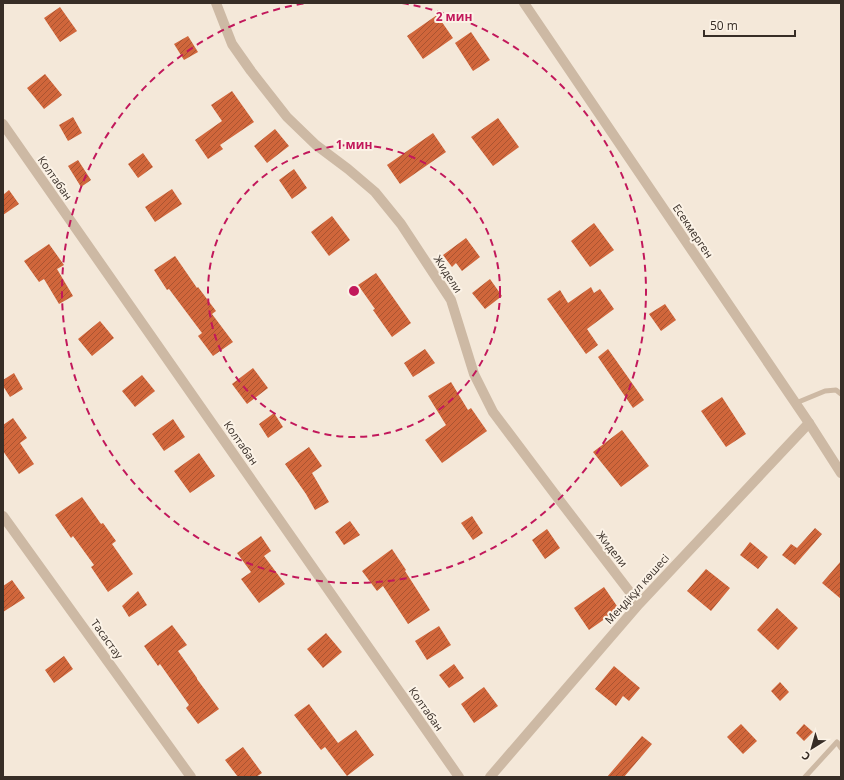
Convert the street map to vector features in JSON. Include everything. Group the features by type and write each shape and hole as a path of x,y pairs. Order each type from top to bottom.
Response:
{"street":[{"name":"Жидели","path":"216,3 232,44 287,117 316,145 375,192 401,224 452,300 474,374 493,412 639,604"},
{"name":"Eсекмерген","path":"524,3 796,403 841,473"},
{"name":"Колтабан","path":"3,124 459,777"},
{"name":"Меңдіқұл көшесі","path":"490,777 639,604 808,423"},
{"name":"Тасастау","path":"3,516 190,777"}],"lane":[{"path":"796,403 825,391 836,390 841,394"},
{"path":"805,777 837,742 841,748"}],"building":[{"path":"60,7 77,31 60,42 44,18"},
{"path":"437,15 453,38 423,59 407,36"},
{"path":"471,32 490,60 473,71 455,43"},
{"path":"188,36 198,52 184,60 174,44"},
{"path":"45,74 62,95 44,109 27,88"},
{"path":"232,91 254,122 220,145 223,149 208,159 195,140 222,121 211,105"},
{"path":"73,117 82,133 68,141 59,125"},
{"path":"498,118 519,147 493,166 471,137"},
{"path":"275,129 289,146 267,163 254,146"},
{"path":"433,133 446,152 400,184 387,165"},
{"path":"143,153 153,167 138,178 128,164"},
{"path":"78,160 91,180 81,187 68,166"},
{"path":"294,169 307,188 292,199 279,180"},
{"path":"172,189 182,204 155,222 145,207"},
{"path":"9,190 19,204 3,215 3,195"},
{"path":"332,216 350,240 329,256 311,232"},
{"path":"594,223 614,250 590,267 571,241"},
{"path":"466,238 480,257 462,271 456,263 452,267 443,255"},
{"path":"49,244 64,265 57,269 73,296 59,304 44,279 39,282 24,261"},
{"path":"175,256 197,288 198,287 216,311 212,314 233,342 213,356 198,336 202,333 169,289 167,290 154,270"},
{"path":"376,273 411,323 392,337 358,285"},
{"path":"490,279 502,296 485,309 472,293"},
{"path":"591,287 594,293 600,289 614,309 587,329 598,345 586,354 547,299 560,290 568,303"},
{"path":"665,304 676,320 661,331 649,314"},
{"path":"100,321 114,338 92,356 78,339"},
{"path":"425,349 435,363 413,377 404,363"},
{"path":"608,349 644,400 633,408 598,357"},
{"path":"253,368 268,388 247,404 232,384"},
{"path":"14,373 23,389 10,397 3,386 3,380"},
{"path":"142,375 155,391 135,407 122,391"},
{"path":"451,382 468,410 471,408 487,431 442,463 425,440 446,425 428,396"},
{"path":"722,397 746,434 726,447 701,411"},
{"path":"274,413 283,427 268,438 259,424"},
{"path":"13,418 27,438 20,443 34,464 19,474 3,451 3,425"},
{"path":"173,419 185,437 164,451 152,434"},
{"path":"622,430 649,466 621,487 593,452"},
{"path":"309,447 322,466 312,473 329,502 315,510 306,494 285,464"},
{"path":"199,453 215,476 190,493 174,471"},
{"path":"82,497 101,524 103,523 116,541 112,544 133,574 108,592 91,567 94,565 73,536 71,538 55,515"},
{"path":"472,516 483,533 473,540 461,523"},
{"path":"350,521 360,535 344,545 335,532"},
{"path":"815,528 822,534 795,565 782,555 791,544 797,548"},
{"path":"547,529 560,548 545,559 532,540"},
{"path":"261,536 271,551 264,556 285,584 259,603 241,579 251,572 237,553"},
{"path":"750,542 768,557 758,569 740,555"},
{"path":"392,549 430,610 408,624 383,586 377,591 362,571"},
{"path":"841,561 841,599 822,583"},
{"path":"706,569 730,588 711,611 687,591"},
{"path":"12,580 25,598 3,612 3,586"},
{"path":"604,587 619,609 589,630 574,608"},
{"path":"138,591 147,605 129,617 122,606"},
{"path":"777,608 798,628 778,650 757,630"},
{"path":"172,625 187,645 178,651 219,709 198,724 186,708 189,705 160,664 158,666 144,646"},
{"path":"439,626 451,645 427,660 415,641"},
{"path":"326,633 342,652 323,668 307,649"},
{"path":"64,656 73,669 54,683 45,670"},
{"path":"454,664 464,678 449,688 439,675"},
{"path":"614,666 640,688 629,701 623,696 616,706 595,689"},
{"path":"780,682 789,692 780,701 771,691"},
{"path":"484,687 498,706 474,723 461,704"},
{"path":"309,704 338,743 356,730 374,755 347,776 325,747 321,750 294,715"},
{"path":"741,724 757,741 743,754 727,737"},
{"path":"804,724 813,732 804,741 796,733"},
{"path":"642,736 652,744 624,777 607,777"},
{"path":"243,747 262,773 256,777 238,777 225,760"}]}
